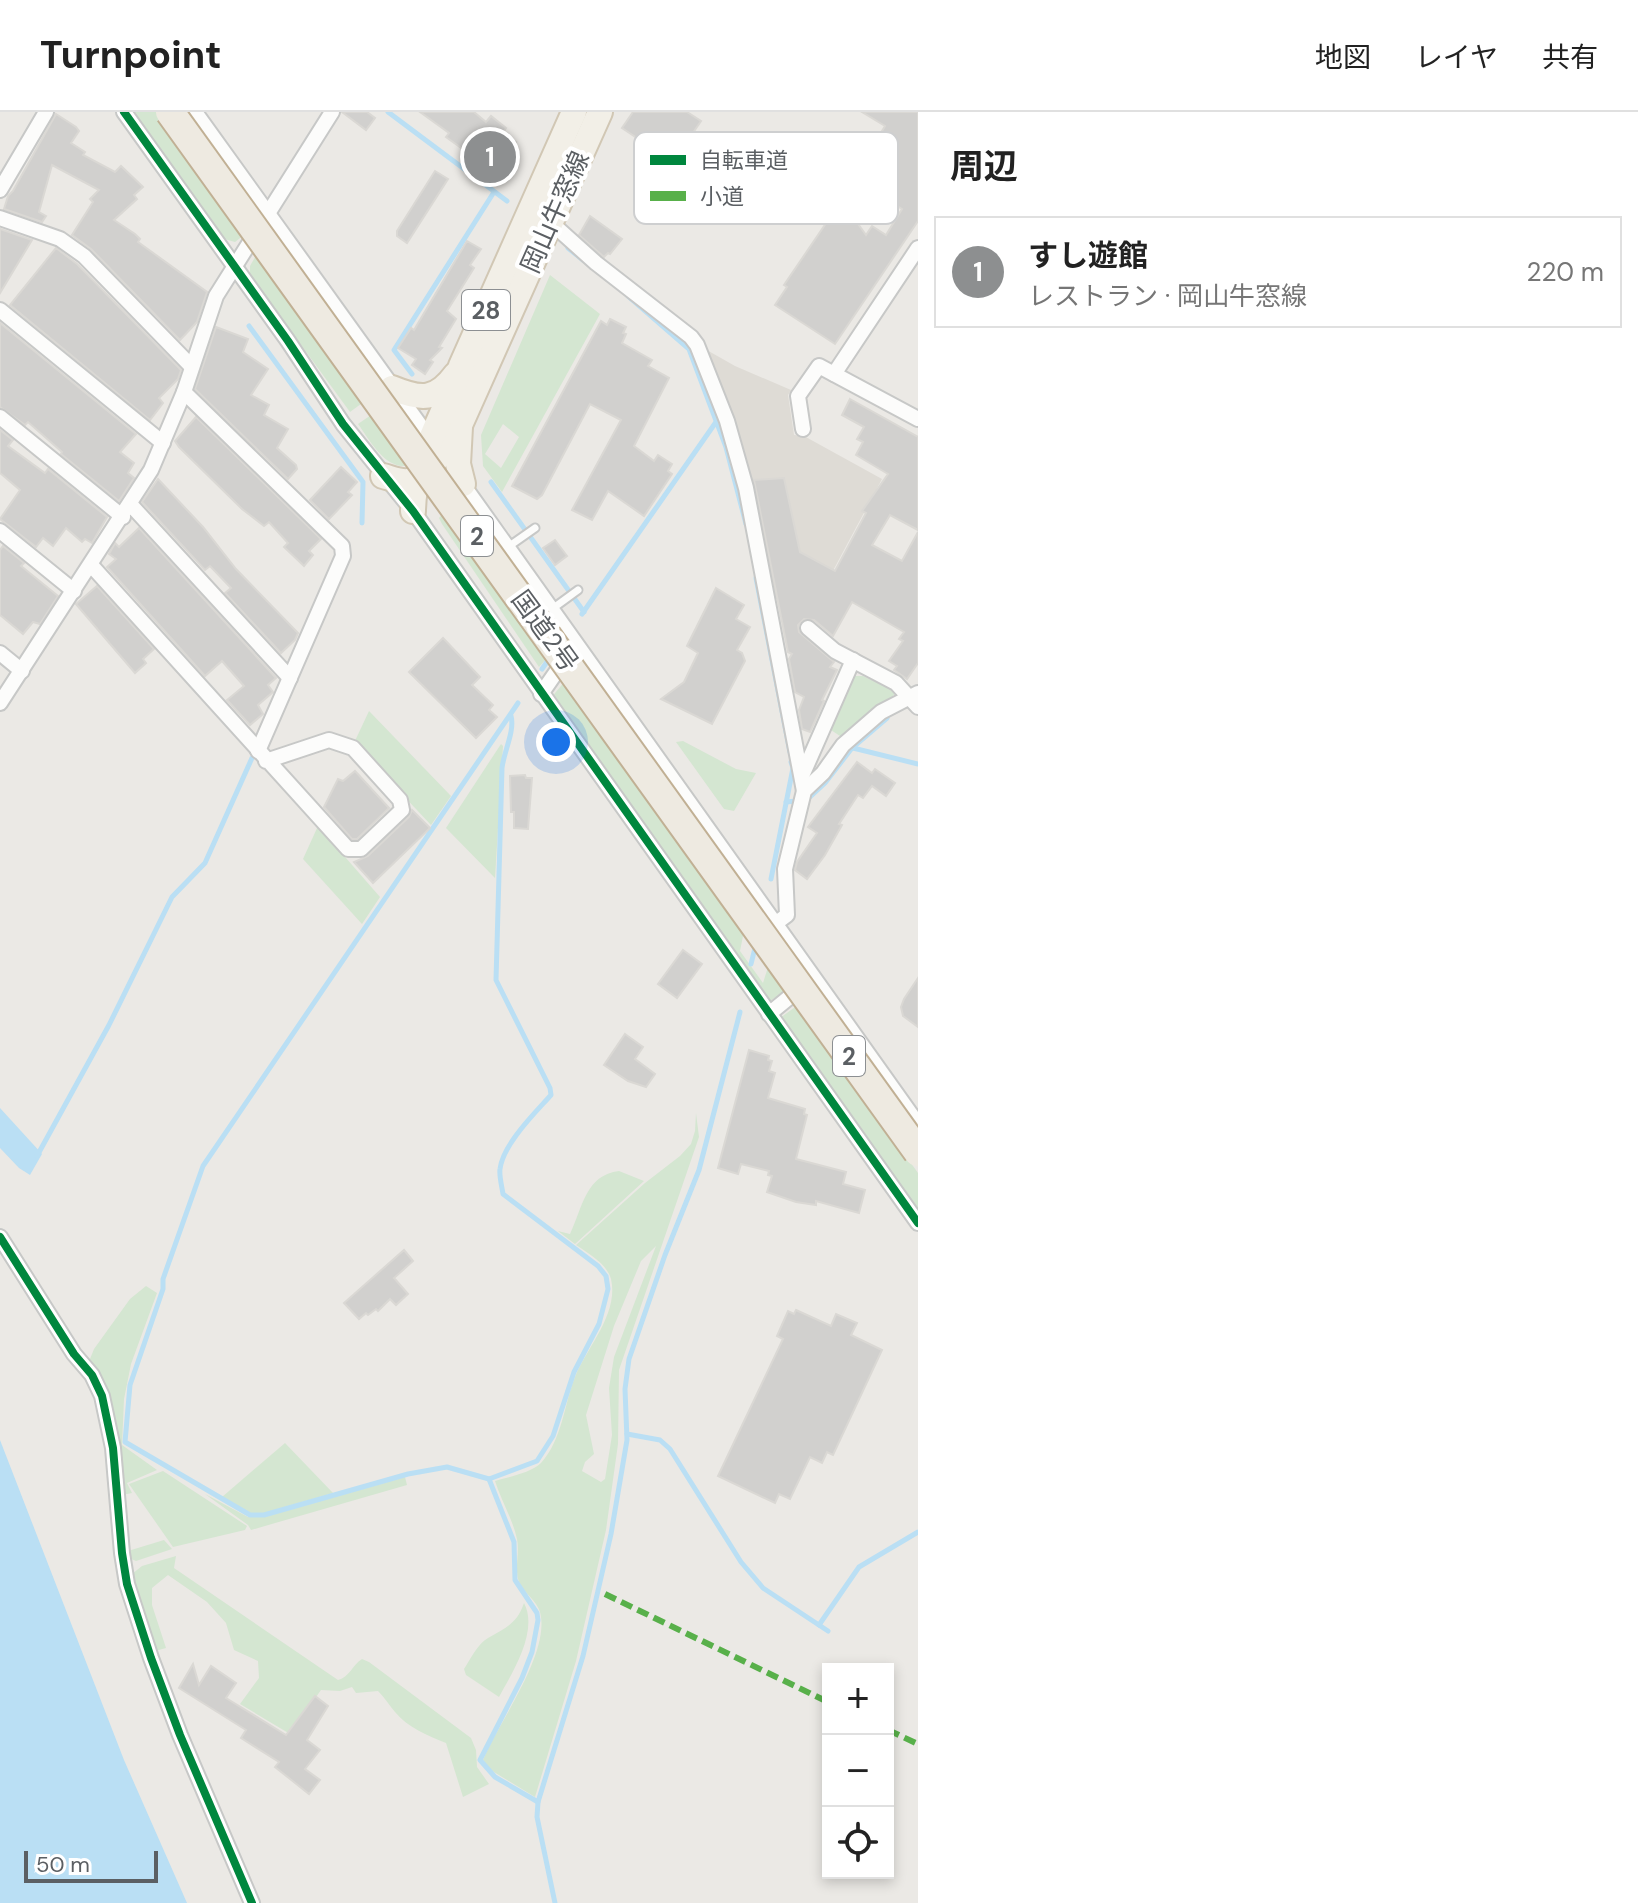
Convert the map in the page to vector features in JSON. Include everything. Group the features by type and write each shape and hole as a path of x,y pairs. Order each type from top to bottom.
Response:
{"highway":[{"name":"国道2号","path":"170,112 918,1152"}],"main road":[{"name":"岡山牛窓線","path":"413,511 413,490 417,478 436,448 460,425 538,231 531,206 574,112"},
{"name":"岡山牛窓線","path":"436,448 461,366 538,231 600,112"},
{"path":"392,388 419,397 437,394 461,366"},
{"path":"460,425 458,448 463,484"},
{"path":"383,476 410,481 417,478"}],"street":[{"path":"0,190 46,112"},
{"path":"124,112 288,341 343,424 413,511 918,1223"},
{"path":"195,112 918,1124"},
{"path":"0,703 127,511 163,443 184,392 216,296 332,112"},
{"path":"0,218 70,245 191,366"},
{"path":"538,231 697,345 727,421 746,488 803,792"},
{"path":"834,374 918,248"},
{"path":"0,310 163,443"},
{"path":"803,429 798,396 819,366 918,419"},
{"path":"184,392 342,546 343,556 290,678 262,756"},
{"path":"0,417 127,511 290,678"},
{"path":"0,531 74,591"},
{"path":"91,565 262,756 348,849 361,849 402,810 400,800 353,748 329,740 262,756"},
{"path":"803,792 823,773 843,745 881,712 915,699 896,683 835,651 808,628"},
{"path":"541,694 577,643"},
{"path":"0,653 22,671"},
{"path":"775,924 787,915 785,869 803,792 853,660"},
{"path":"769,1014 813,978"},
{"path":"0,1237 74,1354 92,1375 102,1396 113,1448 127,1584 180,1735 252,1903"}],"lane":[{"path":"508,547 530,531"},
{"path":"552,609 574,593"}],"shaded area":[{"path":"705,349 735,366 791,390 788,395 794,435 804,436 882,479 820,595 775,599 742,461"}],"green space":[{"path":"132,112 156,112 244,235 235,242 221,238"},
{"path":"258,252 365,401 350,412 250,275 250,266"},
{"path":"550,275 600,314 502,492 483,466 481,435","holes":["503,424 519,437 501,468 485,454"]},
{"path":"374,413 410,465 393,464 373,446 358,424"},
{"path":"445,511 547,658 539,667 442,524 439,518"},
{"path":"853,676 863,676 896,692 843,738 831,730 830,724"},
{"path":"565,681 744,931 740,951 763,983 768,967 786,991 768,1002 551,698"},
{"path":"369,711 451,796 431,825 354,743"},
{"path":"683,741 736,769 756,773 734,811 724,809 676,742"},
{"path":"501,744 503,746 495,878 446,828"},
{"path":"318,826 380,897 362,924 303,859"},
{"path":"798,1005 918,1173 918,1212 780,1018"},
{"path":"696,1113 699,1137 619,1370 618,1444 606,1530 576,1661 535,1797 489,1769 483,1760 531,1667 541,1629 540,1612 519,1582 517,1539 495,1481 531,1469 548,1454 558,1433 575,1377 606,1317 612,1292 609,1274 596,1259 576,1245 680,1156 691,1144","holes":["656,1246 614,1357 609,1388 612,1435 605,1479 601,1482 582,1471 585,1462 594,1454 586,1415 614,1326 641,1261"]},
{"path":"619,1171 644,1181 575,1244 558,1231 570,1234 592,1185 608,1174"},
{"path":"146,1286 157,1293 131,1364 124,1399 122,1445 157,1470 127,1483 132,1493 122,1495 119,1449 111,1405 90,1359 130,1299"},
{"path":"285,1443 333,1493 264,1513 250,1513 222,1497"},
{"path":"163,1471 247,1526 245,1530 173,1547 129,1484"},
{"path":"405,1477 407,1485 251,1530 205,1494 248,1517 264,1517"},
{"path":"164,1540 172,1549 136,1561 129,1558 128,1551"},
{"path":"176,1556 174,1568 338,1680 362,1659 369,1662 471,1738 476,1750 477,1767 489,1784 463,1797 446,1743 406,1722 378,1691 356,1693 352,1687 340,1691 321,1690 290,1734 240,1704 259,1678 258,1661 234,1650 226,1623 207,1602 168,1575 152,1588 152,1605 166,1648 155,1651 132,1574 142,1566"},
{"path":"524,1603 528,1614 526,1639 499,1697 466,1675 464,1669 481,1644 514,1621"}],"water":[{"path":"0,1108 42,1154 30,1175 0,1148"},
{"path":"0,1440 124,1760 187,1903 0,1903"}],"building":[{"path":"342,112 367,112 375,118 366,130"},
{"path":"420,112 474,112 486,122 491,116 506,128 503,133 516,142 496,173 446,137 449,133"},
{"path":"633,112 687,112 701,121 693,132 634,132 634,136 622,128"},
{"path":"862,112 918,112 918,221 835,344 775,305 787,287 784,285 826,224 858,224 866,235 872,226 886,235 893,224 898,224 902,209 898,207 898,132 881,132 885,126"},
{"path":"56,114 79,131 71,143 85,152 83,155 115,172 121,166 143,187 134,195 137,199 114,220 135,234 140,239 138,242 207,292 197,322 180,340 91,249 72,235 93,202 90,199 99,190 52,165 39,212 46,216 42,222 4,209 8,196"},
{"path":"435,171 448,179 407,243 397,236 397,231"},
{"path":"590,216 622,239 604,257 579,235"},
{"path":"0,229 32,240 0,293"},
{"path":"467,241 481,249 470,265 474,268 447,311 456,319 439,347 442,348 430,360 433,362 425,374 412,365 416,359 398,348 411,328 414,330"},
{"path":"56,248 77,264 181,370 178,379 159,398 163,403 150,420 10,305"},
{"path":"610,319 626,327 622,343 652,360 648,366 669,378 634,446 654,461 658,455 672,464 668,471 672,474 644,516 608,491 592,520 572,510 621,420 590,404 542,495 537,499 512,486 601,321 607,325"},
{"path":"0,323 136,434 120,452 134,463 128,473 134,478 119,501 61,454 28,422 25,425 0,407"},
{"path":"216,327 248,339 243,352 268,369 251,395 269,405 264,415 288,429 277,448 296,465 297,469 288,479 195,389"},
{"path":"850,399 918,437 918,530 890,515 872,545 902,561 918,532 918,663 907,679 894,670 897,666 889,661 903,641 899,639 904,632 852,602 833,636 814,620 804,619 798,625 799,632 834,662 830,667 837,670 810,732 802,729 799,710 804,697 795,692 789,659 792,654 788,652 754,480 784,478 800,552 835,571 866,513 862,511 888,474 856,455 863,442 857,439 864,427 842,415"},
{"path":"196,417 321,539 309,551 313,555 304,566 284,547 288,543 269,522 264,526 242,509 179,447 175,441"},
{"path":"0,430 13,440 8,446 45,473 48,469 107,517 92,543 85,539 82,542 66,528 53,546 43,538 36,547 0,519 20,490 0,473"},
{"path":"341,467 357,482 348,492 352,495 329,519 310,500"},
{"path":"158,479 203,527 236,569 298,633 281,653 225,593 231,588 210,566 205,570 142,502"},
{"path":"139,528 276,678 268,685 273,692 258,705 263,714 250,725 227,700 244,686 222,661 205,676 107,567 116,559 109,554 115,543 119,547"},
{"path":"555,540 567,556 555,565 543,548"},
{"path":"3,546 24,563 21,566 58,596 40,624 33,622 23,634 0,615 0,550"},
{"path":"97,586 154,649 143,659 146,663 135,673 76,604"},
{"path":"716,588 744,605 736,619 750,627 737,650 745,661 712,724 661,699 684,682 698,653 687,646"},
{"path":"443,638 480,677 472,685 493,705 489,710 497,717 476,738 409,672"},
{"path":"857,762 872,773 875,769 895,783 886,796 872,786 863,798 858,795 839,824 842,825 825,855 807,879 795,870 817,833 808,827"},
{"path":"355,771 389,808 357,839 352,839 324,807 338,779 343,781"},
{"path":"510,776 532,778 528,829 514,828"},
{"path":"412,810 430,828 373,883 354,862 368,856 409,817"},
{"path":"683,950 702,964 677,998 658,984"},
{"path":"918,978 918,1027 903,1016 901,1007"},
{"path":"625,1034 643,1047 635,1059 655,1074 646,1087 628,1081 604,1065"},
{"path":"749,1050 769,1056 768,1060 772,1061 769,1071 775,1073 768,1098 805,1109 804,1114 807,1115 796,1159 846,1172 843,1184 865,1190 859,1213 816,1201 816,1205 796,1202 767,1192 772,1176 768,1175 769,1171 741,1164 738,1174 718,1168"},
{"path":"404,1250 413,1261 394,1278 408,1294 396,1305 390,1299 378,1311 366,1313 359,1319 344,1303"},
{"path":"796,1310 831,1326 836,1314 857,1323 851,1335 882,1350 833,1455 827,1452 822,1463 810,1457 790,1499 779,1494 775,1503 718,1476 783,1339 777,1336 788,1311 794,1314"},
{"path":"193,1664 199,1685 211,1666 236,1683 226,1698 286,1735 315,1696 328,1706 307,1740 320,1750 305,1769 320,1780 309,1794 275,1767 279,1762 241,1738 246,1730 179,1688"}],"waterway":[{"path":"388,112 507,201"},
{"path":"412,374 394,350 494,192"},
{"path":"568,248 583,260"},
{"path":"628,296 689,349 726,447 746,524"},
{"path":"249,326 363,482 362,523"},
{"path":"582,614 716,422"},
{"path":"491,482 584,612"},
{"path":"756,578 790,752"},
{"path":"542,669 551,656"},
{"path":"518,703 203,1166 130,1385 125,1442 250,1515 264,1515 408,1474 447,1467 489,1479 514,1542 515,1580 537,1613 538,1620 532,1652 522,1678 480,1760 495,1777 538,1802"},
{"path":"489,1479 537,1461 553,1436 574,1372 599,1324 608,1289 606,1276 598,1266 503,1194 502,1159 521,1129 551,1095 496,980 502,768 511,716"},
{"path":"786,802 806,800 811,796 852,748 887,718"},
{"path":"853,748 918,764"},
{"path":"37,1156 109,1025 172,897 205,863 252,758"},
{"path":"771,879 793,768 791,762"},
{"path":"751,964 756,944"},
{"path":"555,1903 537,1817 538,1802 583,1656 611,1534 627,1440 625,1389 629,1359 699,1170 740,1012"},
{"path":"627,1434 660,1440 670,1449 741,1562 763,1588 828,1631"},
{"path":"819,1625 859,1567 918,1532"}],"marked path":[{"path":"605,1594 822,1699"},
{"path":"894,1733 918,1744"}],"cycle path":[{"path":"124,112 288,341 343,424 413,511 918,1223"},
{"path":"0,1237 74,1354 92,1375 102,1396 113,1448 127,1584 180,1735 252,1903"}],"place":[{"name":"すし遊館","path":"490,157"}]}
